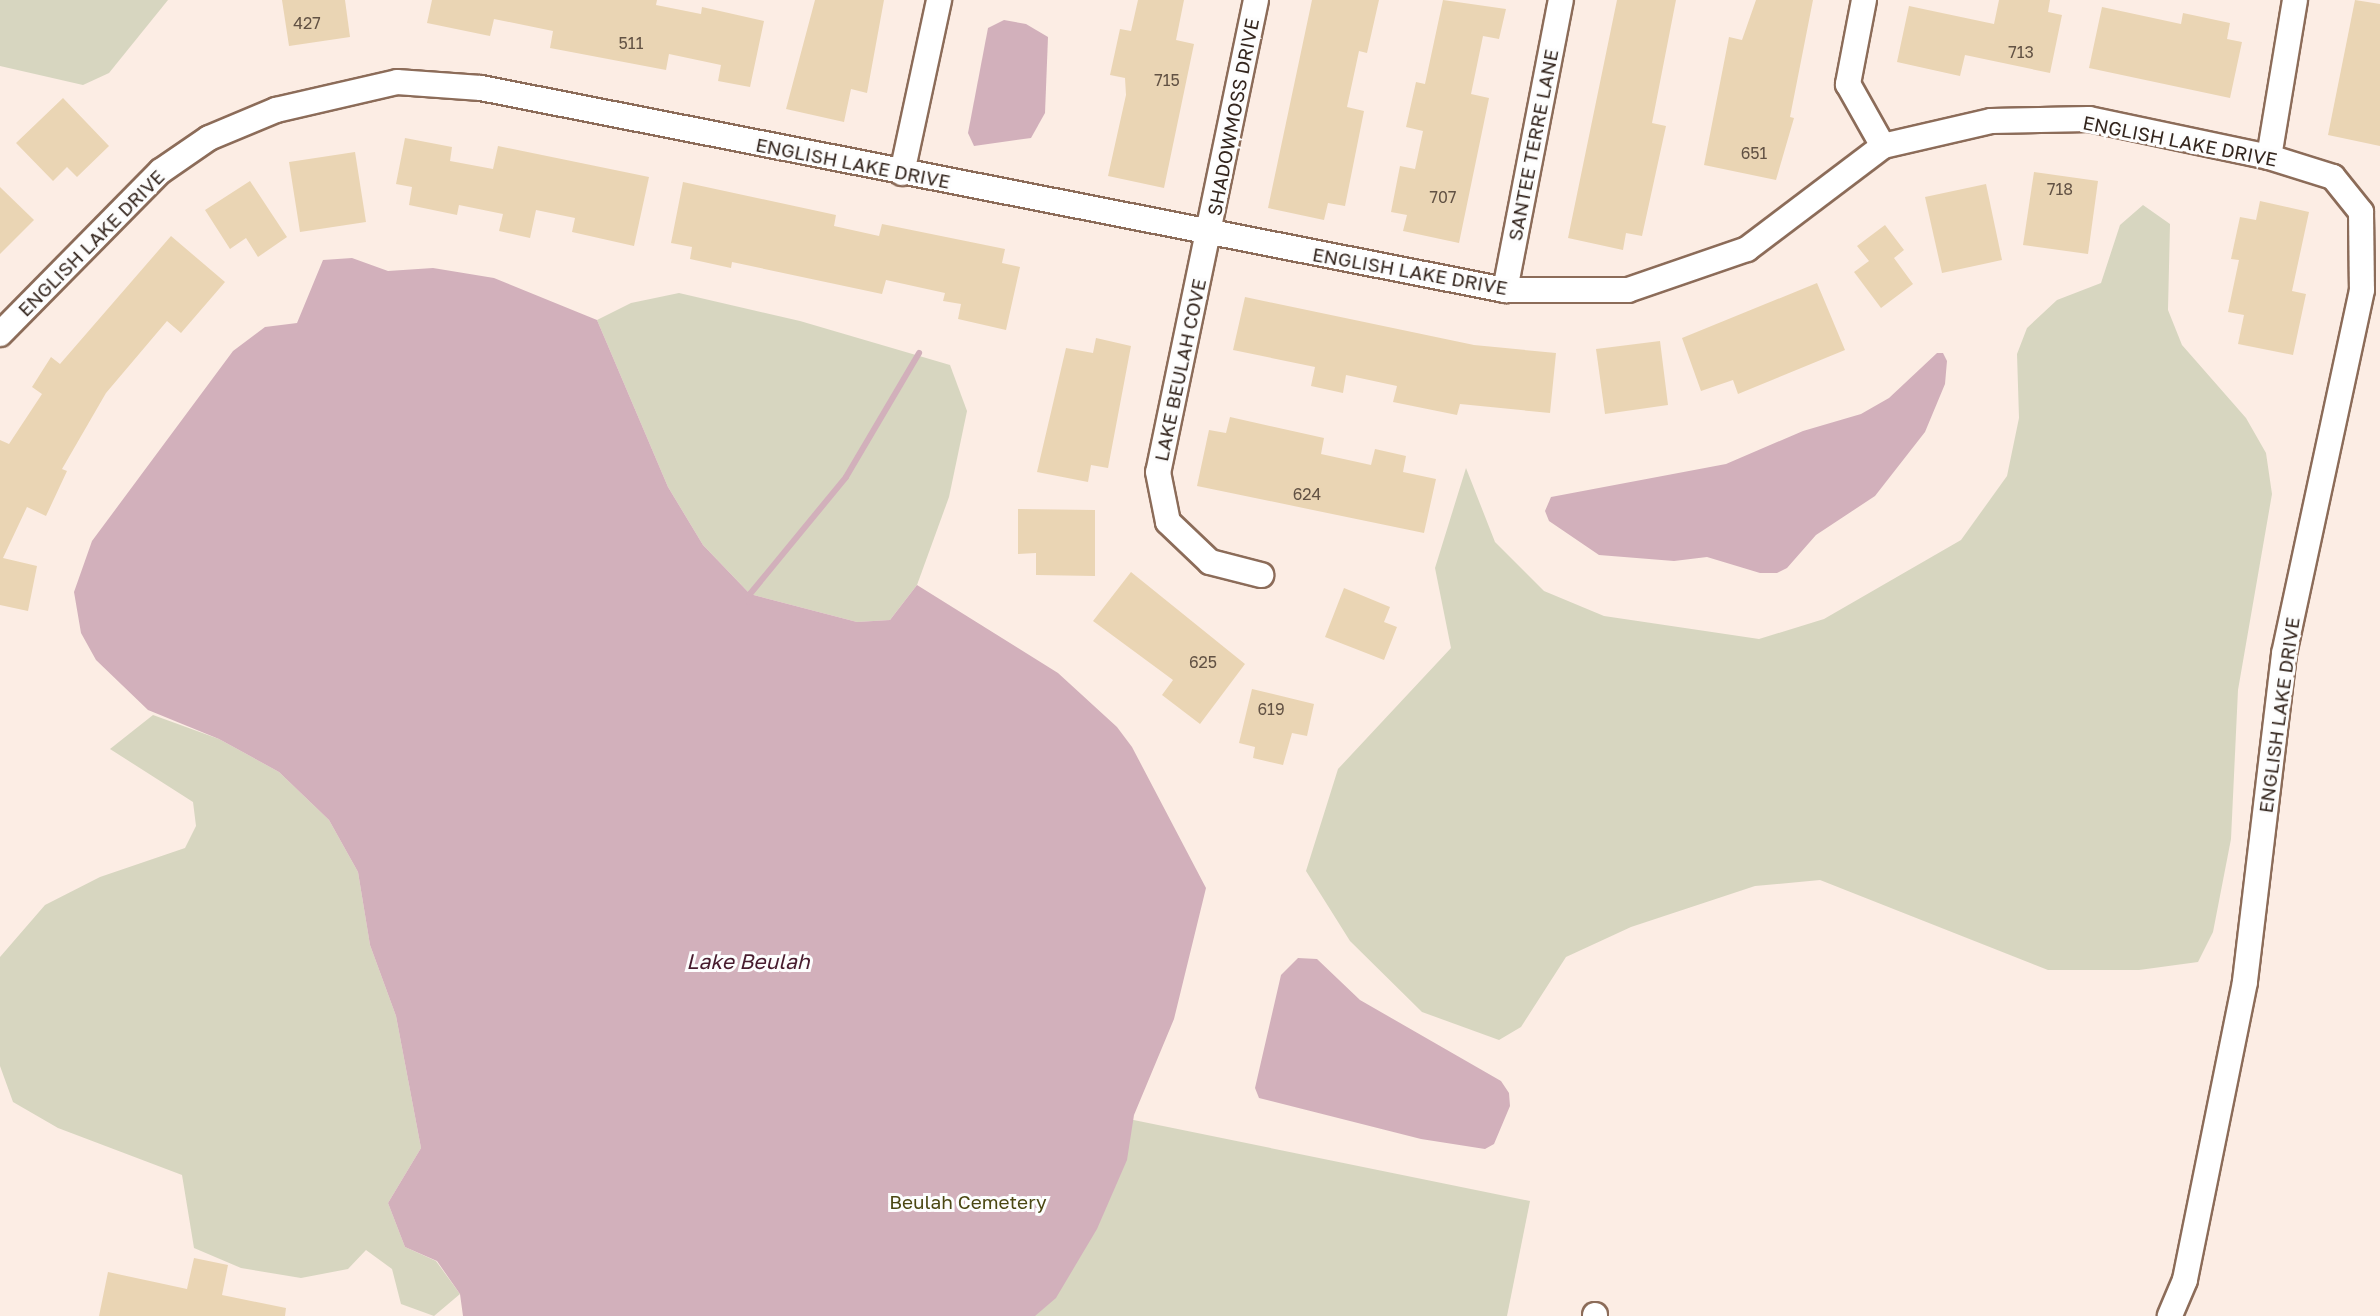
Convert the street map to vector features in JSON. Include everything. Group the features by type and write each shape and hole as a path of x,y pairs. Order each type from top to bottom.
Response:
{"street":[{"path":"902,173 939,0"},
{"name":"SHADOWMOSS DRIVE","path":"1210,234 1256,0"},
{"name":"SANTEE TERRE LANE","path":"1505,290 1561,0"},
{"path":"1864,0 1848,84 1883,146"},
{"path":"2269,157 2295,0"},
{"name":"ENGLISH LAKE DRIVE","path":"0,334 161,171 209,138 276,110 397,82 481,89 1505,290 1628,290 1747,249 1883,146 1991,121 2089,119 2269,157 2333,177 2361,212 2362,290 2284,654 2245,982 2185,1280 2170,1316"},
{"name":"LAKE BEULAH COVE","path":"1210,234 1158,472 1168,522 1210,562 1261,575"}],"green space":[{"path":"0,0 168,0 109,73 83,85 0,66"},
{"path":"2143,205 2170,224 2168,310 2182,345 2246,418 2266,453 2272,494 2238,690 2231,839 2213,932 2198,962 2139,970 2048,970 1820,880 1755,886 1631,927 1566,957 1521,1027 1499,1040 1422,1012 1350,941 1306,871 1338,769 1451,648 1435,568 1466,468 1495,542 1544,591 1604,616 1759,639 1824,619 1961,540 2007,476 2019,418 2017,354 2027,328 2057,300 2101,283 2120,225"},
{"path":"679,293 800,321 950,365 967,411 949,497 917,585 890,620 857,622 750,594 703,545 668,487 597,320 631,303"},
{"path":"153,715 219,739 279,772 329,820 358,872 370,945 396,1016 421,1148 388,1203 405,1247 436,1261 460,1294 434,1316 401,1304 392,1269 366,1250 348,1269 301,1278 241,1268 194,1248 182,1175 58,1128 13,1102 0,1066 0,957 45,905 100,877 185,848 196,826 193,802 110,749"},
{"name":"Beulah Cemetery","path":"879,1068 1530,1201 1507,1316 829,1316"}],"water":[{"path":"1004,20 1026,24 1048,37 1045,113 1031,138 974,146 968,133 988,28"},
{"name":"Lake Beulah","path":"352,258 388,271 433,268 494,278 597,320 668,487 703,545 750,594 857,622 890,620 917,585 1058,673 1117,727 1132,747 1206,888 1174,1019 1134,1115 1127,1160 1097,1229 1056,1298 1035,1316 463,1316 460,1294 437,1261 405,1247 388,1203 421,1148 396,1016 370,945 358,872 329,820 279,772 219,739 148,710 96,660 81,633 74,592 92,541 233,351 265,327 297,323 323,260"},
{"path":"1937,353 1943,353 1947,361 1945,384 1925,432 1875,496 1816,535 1787,568 1777,573 1760,573 1707,557 1674,561 1599,555 1549,521 1545,511 1551,497 1726,464 1803,431 1861,414 1889,398"},
{"path":"1298,958 1317,959 1360,1000 1501,1081 1509,1093 1510,1106 1494,1144 1485,1149 1421,1139 1259,1098 1255,1088 1281,975"}],"building":[{"path":"282,0 345,0 350,37 289,46"},
{"path":"432,0 657,0 656,5 701,14 702,7 764,21 750,87 718,81 721,65 669,54 666,70 550,48 553,31 494,19 490,36 427,23"},
{"path":"815,0 884,0 867,93 851,89 844,122 786,109"},
{"path":"1138,0 1184,0 1176,40 1194,44 1164,188 1108,176 1126,95 1125,78 1110,75 1120,29 1131,31"},
{"path":"1312,0 1379,0 1367,53 1359,51 1347,107 1364,111 1345,206 1328,203 1324,220 1268,208"},
{"path":"1443,0 1506,9 1499,39 1483,36 1471,94 1489,98 1459,243 1403,231 1407,215 1391,212 1400,166 1415,169 1423,131 1406,127 1416,82 1425,84"},
{"path":"1617,0 1676,0 1652,123 1666,126 1642,236 1626,233 1623,250 1568,238"},
{"path":"1756,0 1813,0 1790,117 1794,118 1776,180 1704,165 1729,37 1742,40"},
{"path":"1999,0 2050,0 2048,12 2062,15 2050,73 1965,55 1960,76 1897,62 1909,6 1994,24"},
{"path":"2355,0 2380,4 2380,146 2328,135"},
{"path":"2102,7 2181,24 2183,13 2230,23 2227,39 2242,42 2230,98 2089,68"},
{"path":"63,98 109,146 77,177 67,167 53,181 16,143"},
{"path":"405,138 452,147 450,161 493,169 498,146 649,177 634,246 572,232 575,218 536,210 530,238 499,231 503,214 459,205 457,215 409,205 412,187 396,184"},
{"path":"355,152 366,222 300,232 289,162"},
{"path":"2034,172 2098,181 2088,254 2023,245"},
{"path":"250,181 287,237 258,257 246,238 230,249 205,210"},
{"path":"683,182 836,215 834,226 879,236 882,224 1005,249 1002,263 1020,267 1006,330 958,319 961,304 943,301 945,293 886,280 882,294 732,262 731,268 690,259 692,247 671,243"},
{"path":"1986,184 2002,260 1942,273 1925,197"},
{"path":"0,187 34,220 0,254"},
{"path":"2260,201 2309,212 2292,291 2306,294 2293,355 2238,344 2244,315 2228,312 2239,260 2231,259 2240,217 2256,220"},
{"path":"1885,225 1904,250 1894,258 1913,284 1881,308 1854,272 1869,261 1857,246"},
{"path":"171,236 225,282 181,333 167,321 106,393 62,469 67,471 46,516 27,507 3,558 37,566 28,611 0,605 0,440 9,444 42,394 32,387 51,357 60,364"},
{"path":"1817,283 1845,350 1738,394 1733,380 1701,391 1682,338"},
{"path":"1245,297 1474,345 1556,353 1550,413 1460,404 1457,415 1393,402 1397,386 1346,375 1343,393 1311,386 1315,367 1233,350"},
{"path":"1096,338 1131,346 1108,468 1091,465 1088,482 1037,472 1066,348 1093,353"},
{"path":"1660,341 1668,405 1605,414 1596,349"},
{"path":"1230,417 1324,438 1321,454 1371,465 1375,449 1406,456 1403,472 1436,479 1424,533 1197,486 1209,430 1226,433"},
{"path":"1018,509 1095,510 1095,576 1036,575 1036,553 1018,554"},
{"path":"1131,572 1245,664 1200,724 1162,695 1173,680 1093,621"},
{"path":"1344,588 1390,607 1384,622 1397,627 1384,660 1325,637"},
{"path":"1252,689 1314,704 1307,736 1292,733 1283,765 1253,758 1255,747 1239,743"},
{"path":"194,1258 228,1265 222,1295 286,1308 285,1316 99,1316 108,1272 187,1289"}],"waterway":[{"path":"749,602 750,594 846,477 919,353"}]}
